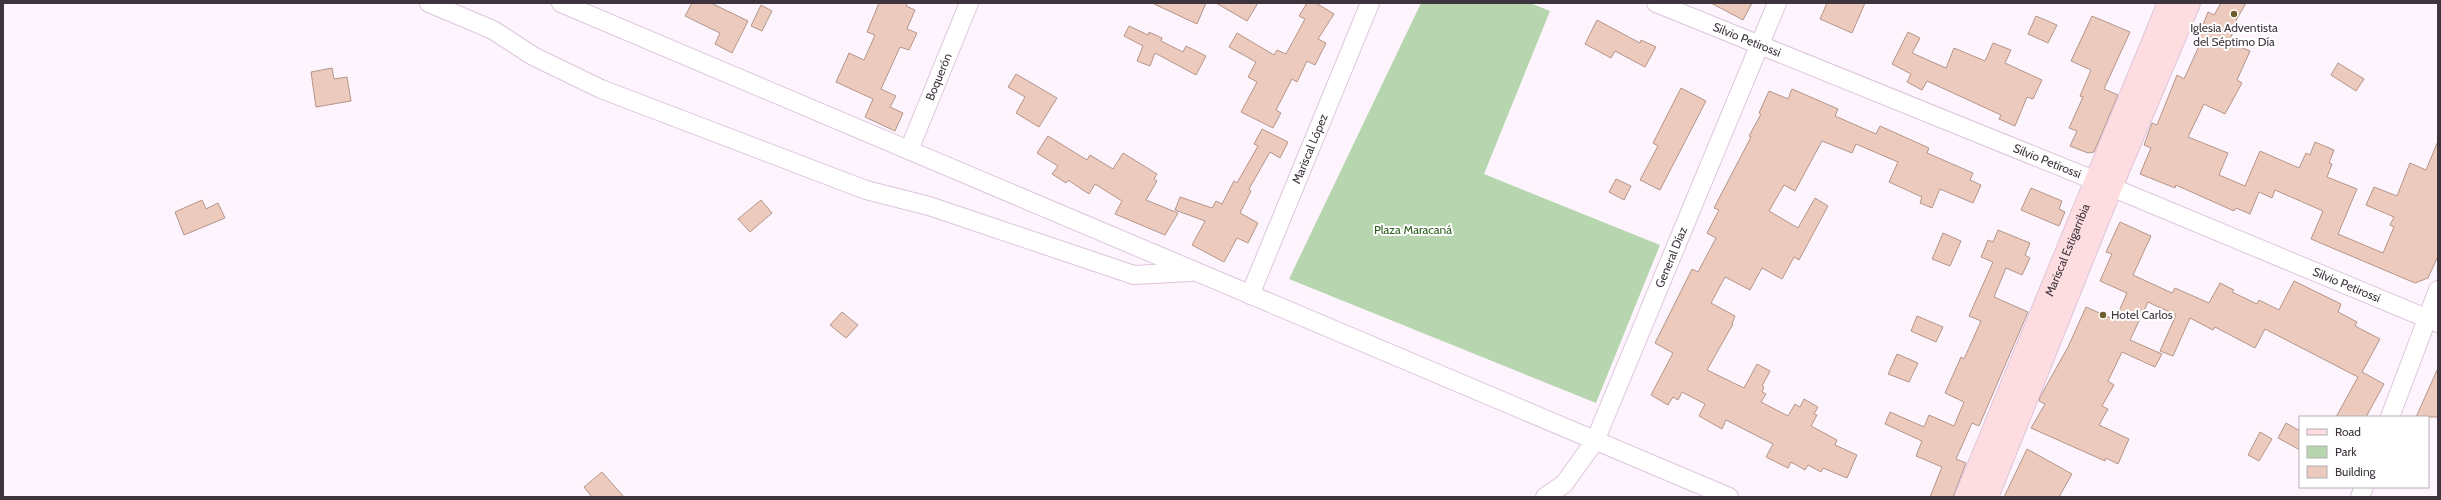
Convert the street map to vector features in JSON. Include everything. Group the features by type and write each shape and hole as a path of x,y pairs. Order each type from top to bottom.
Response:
{"street":[{"path":"429,3 493,30 533,56 601,89 866,190 929,206 1134,275 1196,272"},
{"path":"561,3 1729,497"},
{"name":"Boquerón","path":"909,150 969,3"},
{"name":"Mariscal López","path":"1250,295 1369,3"},
{"name":"Silvio Petirossi","path":"1656,3 2104,184 2433,321"},
{"name":"General Díaz","path":"1545,497 1564,484 1595,441 1777,3"},
{"name":"Mariscal Estigarribia","path":"1966,497 2104,184 2169,3"},
{"path":"1987,497 2104,184 2189,3"},
{"path":"2390,416 2433,321 2438,290"}],"green space":[{"name":"Plaza Maracaná","path":"1421,3 1530,3 1550,11 1484,174 1660,245 1596,403 1289,279"}],"building":[{"path":"692,3 711,3 748,21 732,53 715,44 720,33 685,16"},
{"path":"879,3 908,3 906,6 915,10 907,29 917,33 909,50 900,47 881,89 896,96 890,107 903,113 895,131 865,117 873,99 836,82 849,53 864,60 875,35 867,32"},
{"path":"1152,3 1206,3 1197,24"},
{"path":"1216,3 1258,3 1247,21"},
{"path":"1307,3 1316,3 1334,14 1318,39 1326,43 1315,65 1307,61 1297,82 1292,79 1276,110 1281,113 1273,128 1241,112 1257,82 1248,77 1256,62 1229,47 1237,33 1274,55 1277,50 1286,54 1305,19 1299,16"},
{"path":"1711,3 1752,3 1743,20"},
{"path":"1827,3 1865,3 1852,33 1820,19"},
{"path":"2221,3 2246,3 2234,24 2236,25 2229,42 2250,51 2237,80 2242,83 2225,114 2204,104 2188,137 2228,153 2219,175 2245,186 2260,151 2299,168 2306,153 2310,155 2315,142 2334,150 2329,163 2332,164 2327,177 2357,189 2338,234 2383,253 2394,227 2390,225 2394,217 2366,205 2374,187 2397,196 2410,163 2426,170 2438,141 2438,256 2428,278 2415,283 2311,239 2323,211 2275,190 2272,198 2259,192 2250,214 2236,208 2234,211 2176,185 2175,188 2140,174 2151,148 2144,145 2152,123 2157,125 2177,75 2184,79 2199,46 2195,45 2208,12 2214,15"},
{"path":"761,5 772,11 762,31 751,26"},
{"path":"2036,16 2057,25 2048,43 2028,34"},
{"path":"2092,16 2130,32 2104,89 2118,95 2094,152 2088,153 2070,146 2077,131 2069,128 2083,97 2080,96 2091,70 2071,61"},
{"path":"1597,20 1640,43 1641,40 1656,47 1645,67 1615,51 1611,58 1585,44"},
{"path":"1129,26 1148,35 1149,32 1162,38 1161,41 1183,52 1186,46 1206,56 1196,75 1155,53 1150,66 1137,61 1143,46 1124,36"},
{"path":"1908,32 1920,38 1912,53 1946,68 1954,48 1985,61 1993,43 2011,50 2005,63 2042,80 2033,99 2027,97 2015,126 1999,119 2001,115 1927,81 1922,90 1907,82 1911,74 1892,64"},
{"path":"2338,63 2364,79 2356,91 2331,75"},
{"path":"332,68 334,79 347,77 351,101 316,107 311,72"},
{"path":"1016,74 1057,98 1039,127 1016,113 1025,97 1008,87"},
{"path":"1681,88 1706,101 1660,190 1640,180 1658,146 1653,143"},
{"path":"1792,89 1838,109 1835,116 1876,134 1880,126 1929,148 1927,153 1973,173 1970,180 1981,185 1973,203 1940,189 1932,208 1920,203 1922,197 1889,182 1898,162 1856,144 1852,153 1822,141 1795,191 1784,185 1769,211 1798,228 1815,198 1828,206 1799,260 1794,257 1782,279 1762,268 1750,290 1725,277 1711,303 1735,316 1733,324 1707,370 1744,388 1757,364 1770,371 1762,386 1764,387 1762,392 1766,394 1761,402 1788,416 1795,404 1800,407 1804,399 1818,407 1814,414 1817,415 1811,426 1837,440 1835,445 1857,455 1847,478 1823,468 1821,472 1808,465 1805,470 1791,462 1788,468 1766,457 1773,444 1726,420 1722,429 1699,416 1705,404 1682,392 1678,400 1673,397 1668,405 1651,395 1673,353 1655,343 1692,269 1698,272 1716,238 1707,233 1719,210 1714,208 1751,137 1749,136 1761,114 1759,113 1769,91 1788,99"},
{"path":"1262,129 1288,142 1280,158 1270,152 1249,189 1251,191 1240,213 1258,223 1248,243 1237,238 1224,262 1192,245 1205,221 1175,210 1180,197 1212,208 1216,201 1222,204 1234,181 1237,183 1258,146 1254,144"},
{"path":"1048,136 1087,160 1090,155 1113,169 1123,153 1157,174 1154,179 1157,181 1146,200 1178,213 1165,235 1115,214 1122,201 1095,184 1089,194 1068,180 1066,183 1052,174 1058,166 1037,153"},
{"path":"1616,179 1631,186 1624,200 1609,192"},
{"path":"2031,188 2062,201 2059,209 2065,212 2059,226 2021,210"},
{"path":"202,200 206,209 218,203 225,218 184,235 175,212"},
{"path":"761,200 772,213 750,232 738,219"},
{"path":"2120,222 2151,236 2133,275 2172,293 2175,288 2209,303 2220,283 2234,290 2232,292 2257,304 2259,300 2279,310 2294,281 2341,304 2338,312 2357,322 2355,326 2380,339 2362,372 2384,384 2367,416 2337,416 2358,377 2265,329 2255,348 2215,327 2213,330 2190,318 2173,356 2160,351 2176,315 2148,302 2130,340 2162,354 2155,367 2122,352 2108,381 2114,385 2102,406 2108,409 2099,425 2129,439 2118,464 2106,458 2105,461 2031,428 2045,404 2039,401 2040,397 2068,347 2086,307 2115,320 2127,293 2100,281 2112,254 2106,252"},
{"path":"1998,230 2030,243 2025,255 2030,258 2022,275 2006,268 1994,297 2028,312 1979,426 1972,423 1956,459 1966,463 1953,497 1930,497 1942,467 1916,456 1922,441 1885,424 1890,412 1924,427 1929,415 1954,426 1964,402 1945,393 1961,357 1964,359 1981,321 1969,316 1993,262 1981,257 1988,240 1993,242"},
{"path":"1943,233 1961,241 1950,266 1932,259"},
{"path":"842,312 858,325 846,338 830,325"},
{"path":"1917,316 1943,327 1936,342 1911,331"},
{"path":"1897,354 1918,363 1909,382 1888,374"},
{"path":"2438,368 2438,417 2416,416"},
{"path":"2286,423 2299,430 2299,449 2278,438"},
{"path":"2260,432 2272,439 2259,461 2248,455"},
{"path":"2027,449 2072,474 2059,497 2004,497"},
{"path":"602,472 624,497 592,497 584,487"}],"place":[{"name":"Iglesia Adventista del Séptimo Día","path":"2234,14"},
{"name":"Hotel Carlos","path":"2103,315"}]}
